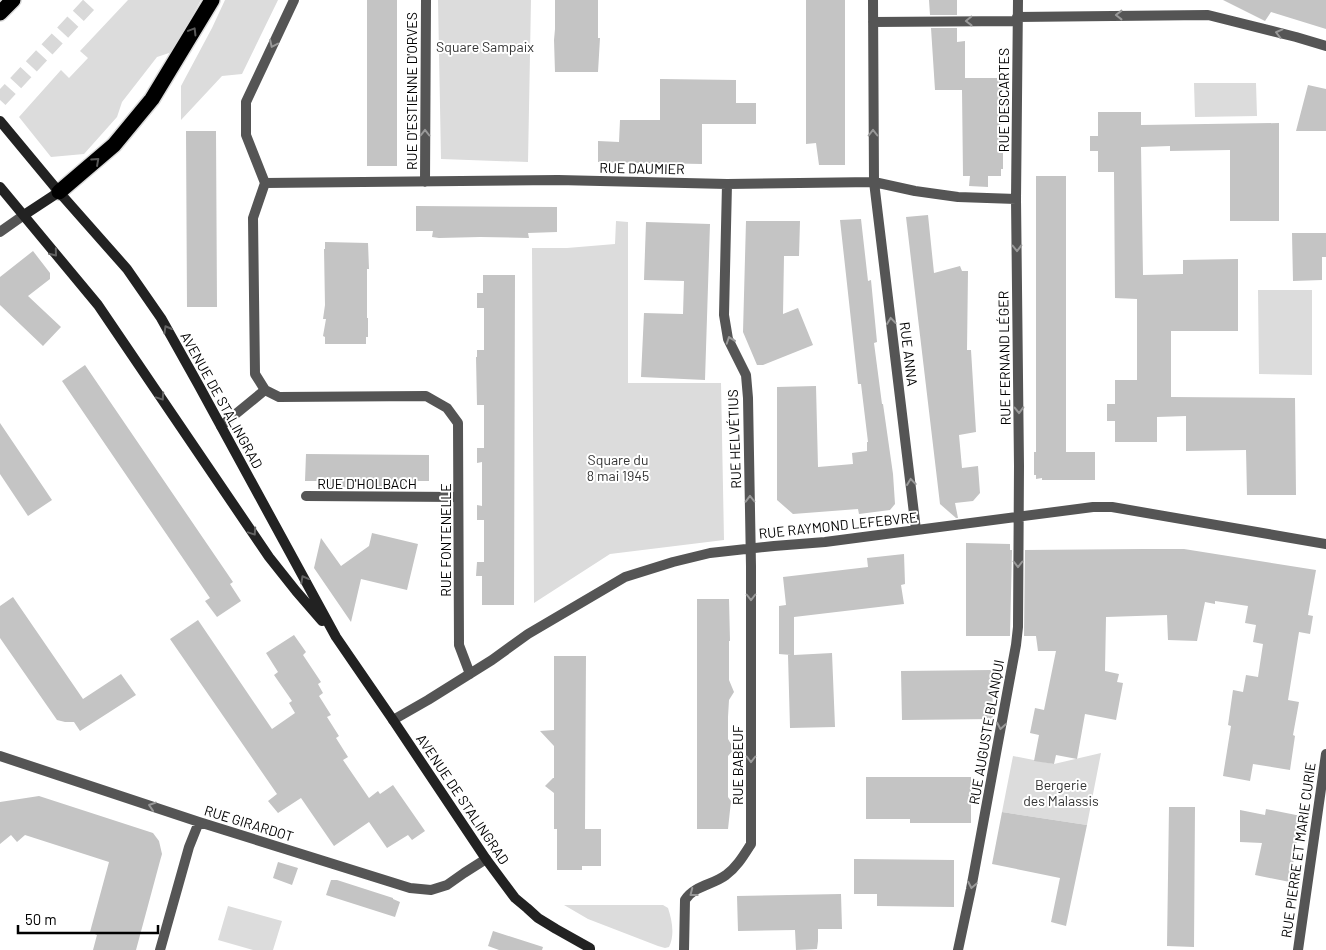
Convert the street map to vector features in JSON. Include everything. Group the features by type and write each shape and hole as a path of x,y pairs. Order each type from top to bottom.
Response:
{"highway":[{"path":"0,13 13,0"},
{"path":"59,192 114,145 152,99 212,0"}],"main road":[{"name":"AVENUE DE STALINGRAD","path":"0,121 127,269 161,318 336,637 486,859 515,898 526,908 538,918 590,949"},
{"name":"AVENUE DE STALINGRAD","path":"0,187 98,305 269,557 336,637"},
{"path":"24,215 59,192"}],"street":[{"path":"221,426 265,390 255,374 253,218 265,183 246,135 246,102 294,0"},
{"name":"RUE D'ESTIENNE D'ORVES","path":"425,182 426,0"},
{"name":"RUE ANNA","path":"873,0 874,182 916,530"},
{"name":"RUE DESCARTES","path":"1016,199 1018,0"},
{"path":"873,22 1208,15 1326,46"},
{"name":"RUE DAUMIER","path":"265,183 558,180 727,184 874,182 915,191 958,197 1016,199"},
{"name":"RUE HELVÉTIUS","path":"727,184 724,316 728,339 746,375 750,548"},
{"name":"RUE FERNAND LÉGER","path":"1016,199 1018,516"},
{"path":"0,232 24,215"},
{"name":"RUE FONTENELLE","path":"265,390 279,398 426,396 447,408 458,423 459,645 470,674"},
{"name":"RUE D'HOLBACH","path":"306,496 458,497"},
{"name":"RUE RAYMOND LEFEBVRE","path":"393,720 470,674 528,634 625,577 710,553 825,542 1018,516 1112,506 1326,544"},
{"name":"RUE AUGUSTE BLANQUI","path":"958,950 1016,645 1018,628 1018,516"},
{"name":"RUE BABEUF","path":"684,950 686,900 689,894 695,889 726,876 739,862 751,844 750,548"},
{"name":"RUE PIERRE ET MARIE CURIE","path":"1298,950 1326,754"},
{"name":"RUE GIRARDOT","path":"0,756 199,822 410,888 432,890 447,885 486,859"},
{"path":"160,950 189,847 199,822"}],"green space":[{"path":"128,0 201,0 172,52 157,57 122,102 117,117 84,154 51,157 19,117 61,70 69,78 88,58 80,51"},
{"path":"225,0 278,0 242,74 222,76 181,120 181,86"},
{"name":"Square Sampaix","path":"438,0 531,0 528,162 441,159"},
{"path":"1194,83 1256,83 1257,116 1195,117"},
{"name":"Square du 8 mai 1945","path":"616,221 628,222 628,383 721,383 724,540 610,554 534,603 532,248 567,248 615,244"},
{"path":"1258,290 1312,290 1312,375 1259,374"},
{"name":"Bergerie des Malassis","path":"1101,753 1087,825 1002,812 1013,756 1054,764"},
{"path":"564,905 663,905 668,908 671,917 671,942 669,947 658,946 588,919"},
{"path":"228,906 282,921 273,950 253,950 218,940"}],"building":[{"path":"367,0 397,0 397,166 367,166"},
{"path":"555,0 598,0 598,38 600,38 598,72 555,72"},
{"path":"806,0 845,0 845,165 819,165 816,143 806,144"},
{"path":"929,0 957,0 957,15 930,15"},
{"path":"1223,0 1326,0 1326,29 1271,12 1265,21"},
{"path":"931,28 957,28 957,42 965,41 965,78 1001,78 1003,111 1000,111 1003,169 1001,169 1001,176 988,176 988,187 969,186 970,176 963,176 962,90 935,90"},
{"path":"660,79 736,80 736,103 756,103 756,124 702,124 702,164 598,162 598,141 619,142 620,120 660,120"},
{"path":"1308,85 1326,89 1326,131 1296,131"},
{"path":"1098,112 1141,112 1141,125 1279,123 1279,221 1230,221 1230,150 1170,151 1170,146 1141,147 1143,275 1183,274 1183,260 1238,259 1238,331 1171,331 1171,397 1295,398 1296,495 1247,495 1246,450 1186,451 1186,416 1157,417 1157,442 1115,442 1115,421 1107,421 1107,404 1115,404 1115,380 1137,380 1137,299 1115,298 1114,172 1098,172 1098,151 1090,151 1090,136 1098,136"},
{"path":"186,131 216,131 217,307 187,307"},
{"path":"1036,176 1066,176 1066,452 1095,452 1095,480 1042,480 1042,478 1036,479 1036,475 1034,475 1034,452 1036,452"},
{"path":"416,206 557,207 557,232 528,233 529,238 432,237 433,231 416,231"},
{"path":"928,215 934,273 960,266 962,271 968,271 967,350 971,350 976,432 959,435 962,468 978,466 980,493 973,501 955,503 958,518 940,504 906,217"},
{"path":"861,219 868,281 871,280 877,342 874,343 893,474 895,504 890,510 859,514 858,509 793,514 777,500 777,387 816,386 818,467 853,464 852,453 867,451 868,442 861,384 858,384 840,220"},
{"path":"746,221 800,221 799,256 784,256 783,314 798,308 813,345 763,365 757,365 743,332"},
{"path":"646,222 710,224 705,380 641,377 644,313 683,314 684,281 644,280"},
{"path":"1292,233 1326,233 1326,257 1322,257 1322,280 1293,281"},
{"path":"325,242 368,243 368,337 366,337 366,344 325,344 325,337 323,336 326,319 323,319 325,305"},
{"path":"33,251 50,273 50,279 28,296 61,327 43,346 0,305 0,277"},
{"path":"483,275 515,275 514,605 482,605 482,576 476,576 477,562 484,562 484,520 477,520 477,505 482,506 482,462 477,463 477,448 484,448 484,405 477,405 476,357 477,350 484,350 484,308 477,308 477,293 483,293"},
{"path":"85,365 233,582 230,584 241,601 217,617 205,601 210,598 62,381"},
{"path":"0,423 52,500 28,516 0,474"},
{"path":"306,454 429,455 429,481 417,481 417,488 321,487 321,481 305,481"},
{"path":"372,533 418,544 407,590 361,579 351,622 314,568 321,538 341,566 369,546"},
{"path":"966,543 1010,544 1010,550 1012,550 1010,636 966,636"},
{"path":"1184,549 1316,570 1308,615 1313,616 1310,634 1299,632 1288,700 1299,702 1293,735 1295,736 1290,770 1253,764 1250,781 1223,776 1231,726 1228,725 1233,690 1243,692 1246,675 1258,677 1263,644 1253,642 1256,625 1245,623 1248,606 1215,601 1215,604 1205,602 1197,641 1168,640 1167,615 1106,617 1105,671 1119,674 1117,682 1123,683 1116,720 1085,714 1077,759 1056,755 1054,764 1034,761 1039,735 1030,733 1035,708 1044,710 1056,651 1038,651 1036,636 1024,636 1025,550"},
{"path":"904,554 905,584 901,585 904,604 794,617 794,655 832,653 835,727 790,728 788,655 791,655 779,654 779,606 786,605 783,577 868,567 867,558"},
{"path":"13,597 83,699 121,674 136,695 80,731 74,722 57,720 0,638 0,606"},
{"path":"697,599 729,599 729,680 734,692 729,700 728,739 734,749 728,756 728,797 731,801 728,829 697,829"},
{"path":"198,620 272,729 295,713 289,703 292,701 274,675 278,672 266,653 294,635 306,652 303,655 321,682 318,684 323,693 319,696 331,715 327,717 339,736 336,738 348,757 343,760 369,798 378,791 380,794 393,785 425,831 412,840 408,835 387,848 369,822 334,846 301,798 278,813 268,801 277,794 170,639"},
{"path":"554,656 586,656 585,829 601,829 601,866 582,866 582,870 557,870 557,829 554,829 554,793 545,786 554,778 554,746 540,731 554,730"},
{"path":"992,670 993,719 902,720 901,671"},
{"path":"866,777 971,777 971,823 910,823 910,819 866,819"},
{"path":"39,796 153,833 159,841 162,854 136,950 93,950 97,935 90,932 109,862 25,835 17,842 11,835 0,844 0,802"},
{"path":"1169,807 1195,807 1194,947 1167,946"},
{"path":"1266,809 1301,816 1290,882 1255,875 1262,843 1240,842 1240,810 1265,815"},
{"path":"1002,812 1087,825 1066,926 1051,922 1060,878 992,864"},
{"path":"854,859 954,860 954,907 877,906 877,894 854,894"},
{"path":"278,862 298,868 292,885 273,878"},
{"path":"331,880 337,880 400,902 395,917 326,895"},
{"path":"841,894 842,929 818,929 817,949 796,950 795,930 738,931 737,896"},
{"path":"493,931 543,947 542,950 499,950 488,946"}],"tunnel":[{"path":"0,100 93,0"}]}
